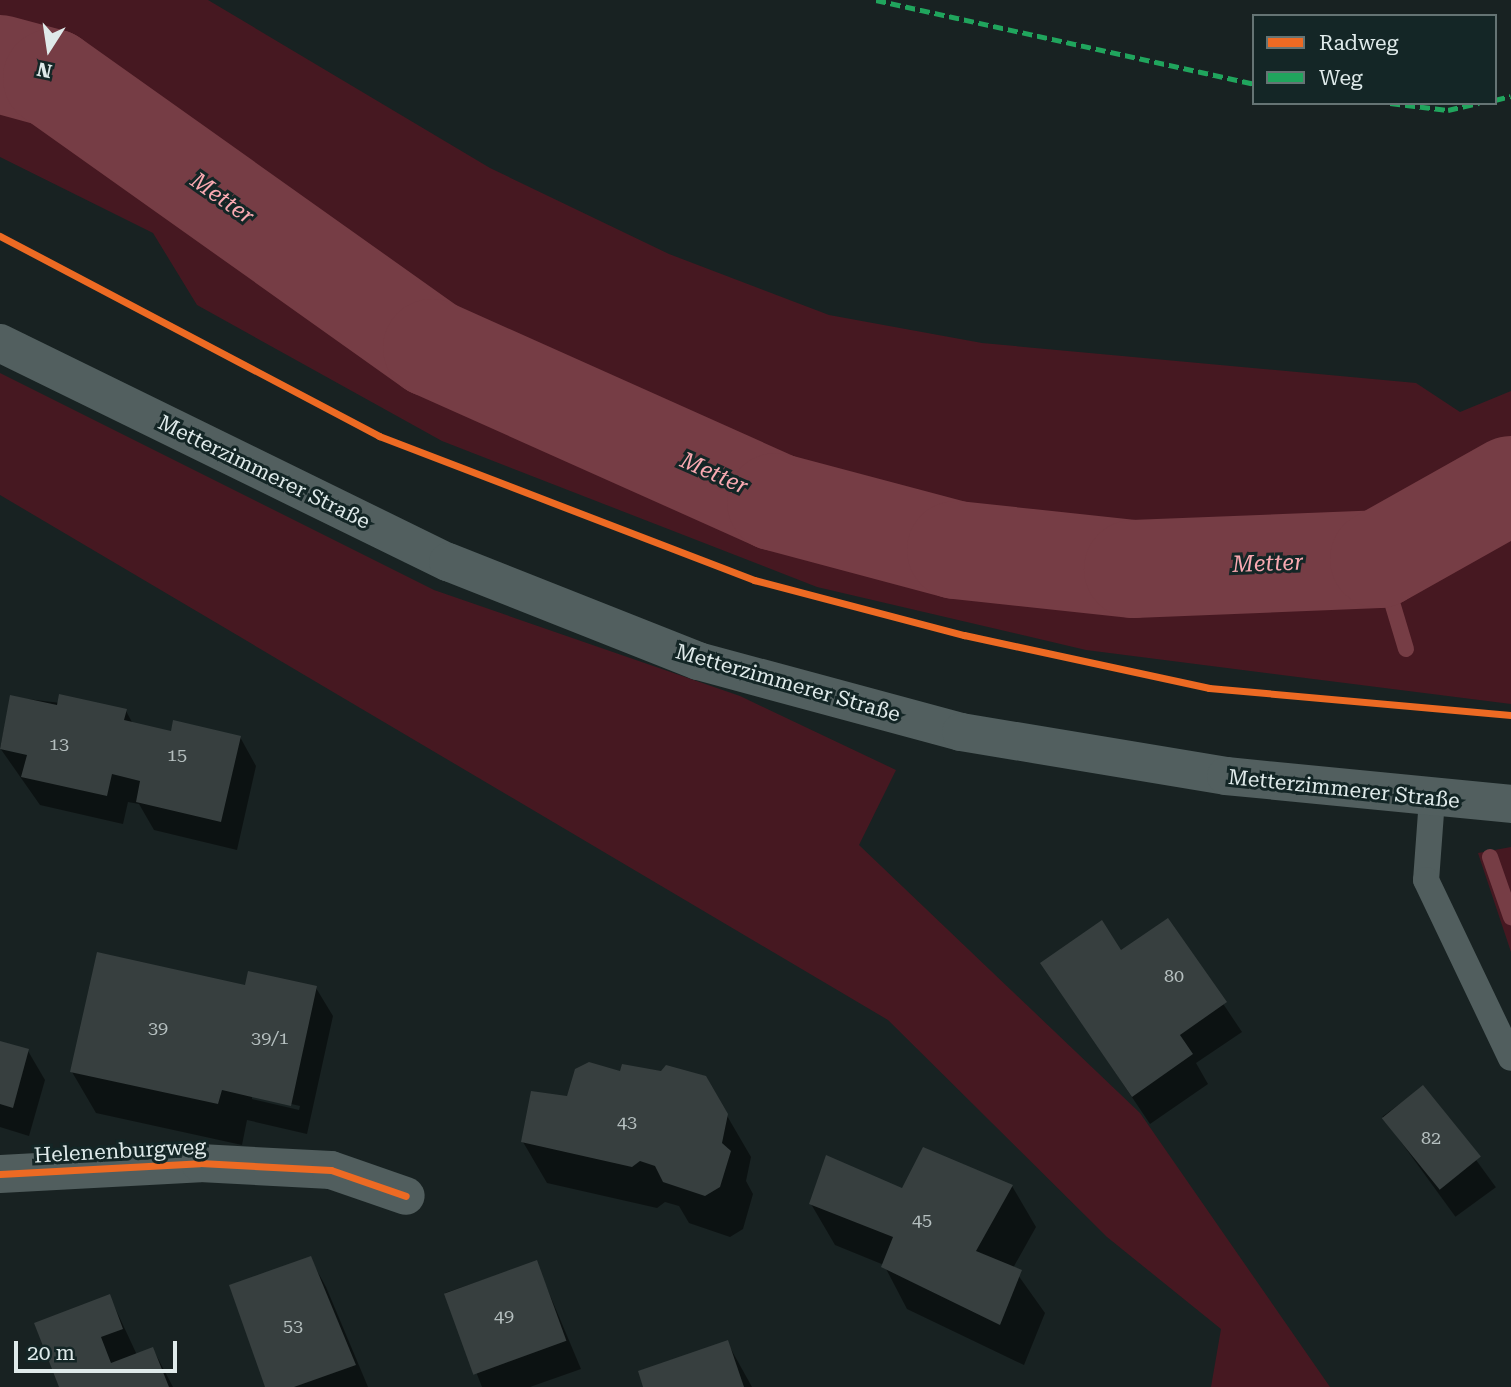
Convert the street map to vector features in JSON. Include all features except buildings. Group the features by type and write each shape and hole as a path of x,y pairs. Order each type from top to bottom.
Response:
{"main road":[{"name":"Metterzimmerer Straße","path":"0,343 448,562 698,661 961,732 1226,776 1432,799 1511,804"}],"street":[{"name":"Helenenburgweg","path":"0,1174 200,1163 331,1170 406,1196"}],"lane":[{"path":"1432,799 1426,880 1511,1058"}],"shaded area":[{"path":"0,0 208,0 490,168 669,254 829,315 982,343 1416,383 1460,412 1511,391 1511,704 1086,650 817,587 442,441 197,305 153,233 0,157"},
{"path":"0,373 434,590 740,696 896,770 859,845 1140,1113 1330,1387 1211,1387 1221,1329 1107,1237 888,1020 0,495"},
{"path":"1511,847 1511,952 1478,853"}],"waterway":[{"name":"Metter","path":"0,64 52,78 432,348 776,502 956,550 1133,569 1379,559 1511,485"},
{"path":"1379,559 1406,649"},
{"path":"1490,857 1511,917"}],"marked path":[{"path":"876,0 1252,84"},
{"path":"1497,100 1511,96"},
{"path":"1407,105 1448,110 1470,105"}],"cycle path":[{"path":"0,236 379,436 754,580 964,635 1209,688 1511,715"},
{"path":"0,1174 200,1163 331,1170 406,1196"}]}
